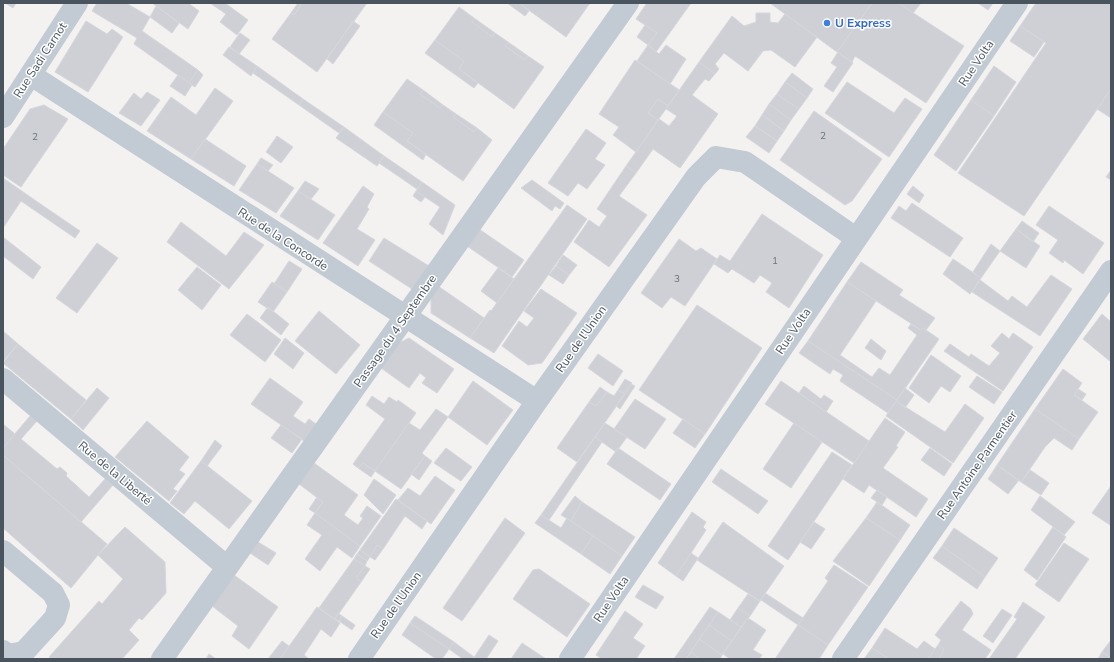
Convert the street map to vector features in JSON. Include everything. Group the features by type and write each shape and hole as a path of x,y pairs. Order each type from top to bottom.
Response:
{"street":[{"name":"Rue Sadi Carnot","path":"3,117 78,3"},
{"name":"Passage du 4 Septembre","path":"162,659 628,3"},
{"name":"Rue Volta","path":"570,659 1017,3"},
{"name":"Rue de la Concorde","path":"31,75 537,402"},
{"name":"Rue de l'Union","path":"359,659 537,402 696,177 716,157 745,162 856,238"},
{"name":"Rue Antoine Parmentier","path":"843,659 1111,271"},
{"name":"Rue de la Liberté","path":"3,379 227,567"},
{"path":"3,551 53,593 59,606 55,618 24,652 8,655 3,651"}],"building":[{"path":"5,3 16,3 13,8"},
{"path":"97,3 126,3 150,17 142,31 198,70 189,83 134,44 137,38 92,11"},
{"path":"152,3 188,3 199,11 188,29"},
{"path":"210,3 225,3 248,20 237,35 220,22 226,14"},
{"path":"298,3 301,5 294,15 291,13"},
{"path":"299,3 367,3 317,72 272,39 291,13 294,15 301,5"},
{"path":"507,3 519,3 529,11 525,16"},
{"path":"519,3 590,3 566,37"},
{"path":"647,3 691,3 656,52 648,45 657,33 636,19"},
{"name":"U Express","path":"770,3 872,3 837,52"},
{"path":"872,3 898,3 964,46 926,103 855,56 852,62 837,52"},
{"path":"898,3 921,3 913,13"},
{"path":"978,3 993,3 988,10"},
{"path":"1036,3 1111,3 1111,89 1024,216 958,173 1046,43 1020,26"},
{"path":"156,6 179,23 172,33 150,17"},
{"path":"459,7 474,18 472,22 492,37 495,33 508,42 505,46 525,60 528,56 544,67 514,109 459,69 464,61 435,40"},
{"path":"756,13 770,13 770,22 778,23 785,14 817,37 795,67 771,50 763,51 748,71 724,53 715,64 719,69 715,74 699,62 732,16 744,26 756,22"},
{"path":"474,18 495,33 492,37 472,22"},
{"path":"86,21 107,34 112,29 123,37 88,92 55,72"},
{"path":"353,21 360,26 333,64 327,59"},
{"path":"645,25 657,33 648,45 637,37"},
{"path":"1020,26 1044,42 1034,57 1010,41"},
{"path":"240,33 250,40 239,54 230,47"},
{"path":"435,40 464,61 459,69 478,83 474,88 425,53"},
{"path":"508,42 528,56 525,60 505,46"},
{"path":"648,45 659,54 666,45 686,59 670,84 637,61"},
{"path":"229,47 257,66 251,76 223,55"},
{"path":"838,52 853,63 833,92 824,86 837,67 831,63"},
{"path":"635,60 679,90 668,106 658,99 648,113 658,120 636,152 613,135 619,127 599,114"},
{"path":"699,62 715,74 709,81 705,79 692,95 718,114 680,168 653,149 636,173 626,166 659,119 669,126 677,116 666,109"},
{"path":"257,66 303,99 299,105 253,73"},
{"path":"994,66 1016,82 994,116 971,100"},
{"path":"198,70 203,75 195,87 189,83"},
{"path":"792,73 813,89 807,98 785,82"},
{"path":"178,75 192,85 185,96 170,86"},
{"path":"407,79 423,90 420,94 440,108 443,105 456,114 453,117 474,132 477,128 492,140 463,181 407,141 413,133 383,112"},
{"path":"785,82 807,98 799,109 777,94"},
{"path":"847,82 894,113 905,98 922,109 889,157 825,113"},
{"path":"215,88 233,101 191,159 147,131 171,97 196,115"},
{"path":"1111,89 1111,118 1097,109"},
{"path":"423,90 443,105 440,108 420,94"},
{"path":"147,92 160,100 141,126 119,113 134,93 141,99"},
{"path":"777,94 799,109 791,120 769,104"},
{"path":"303,99 344,127 339,133 299,105"},
{"path":"658,99 668,106 658,120 648,113"},
{"path":"971,100 994,116 956,171 934,155"},
{"path":"769,104 791,120 784,131 762,115"},
{"path":"44,105 68,119 21,187 3,175 3,149 30,109"},
{"path":"814,111 882,159 852,201 845,205 780,160"},
{"path":"383,112 413,133 407,141 426,154 423,160 374,125"},
{"path":"456,114 477,128 474,132 453,117"},
{"path":"762,115 784,131 777,141 755,126"},
{"path":"755,126 777,141 769,153 746,137"},
{"path":"344,127 384,156 377,166 336,138"},
{"path":"586,129 606,143 595,159 605,165 587,189 578,183 568,196 548,183"},
{"path":"277,136 293,147 281,163 266,152"},
{"path":"205,139 246,166 234,186 191,159"},
{"path":"384,156 422,182 417,189 379,163"},
{"path":"261,158 273,165 268,171 257,164"},
{"path":"257,164 294,188 276,213 239,190"},
{"path":"626,166 636,173 619,196 647,215 609,267 574,242 589,220 599,227 607,216 597,209"},
{"path":"1111,170 1111,180 1106,177"},
{"path":"3,178 80,231 75,238 21,201 3,228"},
{"path":"532,180 564,203 560,209 555,206 552,211 521,188"},
{"path":"305,181 319,189 311,199 298,191"},
{"path":"422,182 455,205 443,235 429,224 440,207 416,191"},
{"path":"363,186 374,194 367,207 369,209 357,229 375,240 358,266 323,243"},
{"path":"913,186 924,195 919,203 907,194"},
{"path":"298,191 335,215 318,240 280,216"},
{"path":"416,191 425,197 421,202 413,196"},
{"path":"912,203 963,238 950,257 891,218 899,206 906,211"},
{"path":"567,205 587,219 494,353 470,338"},
{"path":"1049,206 1104,243 1083,274 1064,260 1063,263 1049,253 1058,240 1036,225"},
{"path":"762,214 823,255 789,308 766,292 772,283 760,275 754,283 732,269 728,273 714,264 720,255 730,261"},
{"path":"1022,221 1039,233 1033,242 1016,229"},
{"path":"181,222 226,256 244,232 264,245 229,289 167,242"},
{"path":"479,229 524,260 512,277 467,246"},
{"path":"1016,229 1040,246 1026,268 1000,251"},
{"path":"3,237 41,267 33,279 3,256"},
{"path":"384,238 429,266 412,289 369,261"},
{"path":"679,239 696,251 701,248 717,259 685,306 671,297 662,308 641,293"},
{"path":"97,243 118,258 77,313 56,298"},
{"path":"991,244 1000,251 981,278 973,272"},
{"path":"563,255 577,265 569,275 556,266"},
{"path":"953,259 981,278 970,294 943,274"},
{"path":"289,261 302,269 287,292 274,284"},
{"path":"861,262 903,290 899,295 935,318 926,330 923,328 921,330 847,282"},
{"path":"556,266 569,275 563,284 549,275"},
{"path":"197,267 221,285 202,310 178,290"},
{"path":"498,268 514,279 497,303 481,291"},
{"path":"1051,275 1072,289 1040,336 972,292 980,280 1008,301 1012,296 1027,307"},
{"path":"272,282 287,292 273,312 258,302"},
{"path":"847,282 876,301 840,355 872,377 879,368 890,375 917,335 908,328 911,324 921,330 923,328 939,339 897,400 808,341"},
{"path":"438,286 484,318 470,338 431,313 431,296"},
{"path":"541,289 577,313 542,363 528,365 502,346 519,321 527,327 534,318 524,311"},
{"path":"697,305 762,348 705,434 639,390"},
{"path":"268,307 289,324 281,335 260,318"},
{"path":"319,311 360,345 336,374 295,341"},
{"path":"247,314 281,340 265,362 230,335"},
{"path":"1102,314 1111,322 1111,362 1083,339"},
{"path":"3,331 18,344 3,361"},
{"path":"1002,333 1009,339 1013,333 1033,347 1003,391 944,351 950,344 969,357 971,354 989,366 1000,353 991,346"},
{"path":"285,338 304,353 293,369 274,354"},
{"path":"409,338 454,369 437,393 422,383 426,378 420,373 409,388 381,368 399,343"},
{"path":"871,339 886,351 881,360 865,348"},
{"path":"808,341 897,400 888,413 840,381 843,375 833,369 830,374 799,353"},
{"path":"18,344 86,400 71,419 3,363"},
{"path":"598,354 623,371 613,386 588,368"},
{"path":"931,355 961,376 950,392 941,386 929,403 909,388"},
{"path":"1063,369 1082,383 1074,395 1098,412 1079,439 1035,409"},
{"path":"977,376 1002,392 994,404 969,387"},
{"path":"270,378 303,402 293,416 305,424 309,419 316,424 304,441 251,404"},
{"path":"625,379 632,383 625,394 618,390"},
{"path":"473,381 513,410 487,445 448,417"},
{"path":"781,381 869,441 854,463 765,404"},
{"path":"631,384 635,386 620,409 616,406"},
{"path":"804,386 821,399 824,395 833,401 826,412 799,393"},
{"path":"600,387 607,392 596,406 589,402"},
{"path":"97,388 109,398 83,430 71,419"},
{"path":"905,388 914,395 905,408 896,401"},
{"path":"1078,389 1086,394 1082,400 1074,395"},
{"path":"618,390 625,394 577,462 557,448 589,402 596,406 607,392 614,396"},
{"path":"372,396 384,404 389,397 397,402 398,400 416,413 375,471 363,463 358,468 353,464 385,419 366,405"},
{"path":"635,399 666,419 645,449 614,429"},
{"path":"896,401 945,432 965,404 984,418 953,463 886,416"},
{"path":"436,409 448,417 422,453 425,456 401,489 375,471 409,423 420,430"},
{"path":"1035,409 1079,439 1072,450 1054,438 1045,447 1021,482 997,465"},
{"path":"30,416 37,421 21,439 57,469 60,467 67,473 66,476 89,497 105,479 113,485 81,522 3,455 3,448"},
{"path":"885,418 905,432 896,446 898,447 883,468 928,499 916,517 869,485 864,493 843,479"},
{"path":"683,419 705,434 695,448 673,433"},
{"path":"147,421 189,457 179,470 185,474 173,489 177,491 169,501 115,457"},
{"path":"605,423 627,437 616,452 595,437"},
{"path":"794,423 822,442 791,488 763,469"},
{"path":"3,424 15,434 3,448"},
{"path":"281,425 302,439 292,453 271,438"},
{"path":"595,437 602,442 549,520 541,515"},
{"path":"215,440 222,446 207,466 201,461"},
{"path":"446,448 472,467 461,481 434,463"},
{"path":"618,448 671,484 660,500 607,464"},
{"path":"930,448 952,464 944,476 921,460"},
{"path":"832,452 852,465 788,560 768,546"},
{"path":"3,455 107,544 71,588 3,528"},
{"path":"425,456 432,461 419,480 411,474"},
{"path":"201,461 252,501 229,529 195,501 184,514 170,503"},
{"path":"314,463 358,495 344,515 358,525 363,518 360,516 367,506 381,516 360,546 315,513 323,502 299,484"},
{"path":"363,463 375,471 371,477 358,468"},
{"path":"997,465 1019,480 1008,494 988,479"},
{"path":"721,469 768,501 758,514 712,482"},
{"path":"1030,470 1049,483 1041,495 1021,482"},
{"path":"435,476 455,490 431,524 398,500 408,488 420,496"},
{"path":"374,479 396,495 383,514 364,495"},
{"path":"1111,486 1111,523 1110,525 1092,513"},
{"path":"877,490 887,497 882,505 871,498"},
{"path":"575,496 582,502 571,521 561,515"},
{"path":"1040,496 1075,522 1064,535 1031,510"},
{"path":"317,497 323,502 315,513 309,509"},
{"path":"396,499 427,521 422,529 405,516 383,549 377,545 370,557 360,550"},
{"path":"582,502 635,537 622,556 571,521"},
{"path":"877,502 910,525 900,540 866,518"},
{"path":"692,512 706,522 703,527 706,530 676,576 658,563"},
{"path":"315,513 360,546 352,558 337,547 320,571 305,559 322,535 307,525"},
{"path":"541,515 561,528 567,518 593,536 581,554 535,523"},
{"path":"505,518 525,533 462,621 443,608"},
{"path":"866,518 900,540 869,586 833,561"},
{"path":"723,522 784,566 760,601 697,560"},
{"path":"814,522 825,529 811,549 800,542"},
{"path":"125,527 165,562 166,593 142,620 139,618 129,630 139,640 122,659 51,659 49,657 99,601 102,604 123,579 98,555"},
{"path":"1053,527 1066,537 1037,580 1024,570"},
{"path":"954,528 998,558 985,577 942,546"},
{"path":"593,536 622,556 610,574 581,554"},
{"path":"258,542 276,553 268,565 250,553"},
{"path":"1064,543 1089,559 1059,602 1035,585"},
{"path":"377,545 383,549 375,560 370,557"},
{"path":"942,546 985,577 977,589 933,558"},
{"path":"360,550 370,557 367,561 357,554"},
{"path":"691,553 698,558 683,581 676,576"},
{"path":"357,554 367,561 365,566 354,559"},
{"path":"354,559 365,566 356,578 361,582 335,619 319,608"},
{"path":"834,565 868,587 828,645 798,625 828,581 825,578"},
{"path":"365,566 370,569 361,582 356,578"},
{"path":"539,569 590,604 567,637 513,599 533,570"},
{"path":"234,575 278,607 249,649 232,636 238,626 212,606"},
{"path":"643,585 664,597 656,609 635,597"},
{"path":"765,593 803,618 798,625 761,600"},
{"path":"748,594 760,601 750,616 738,608"},
{"path":"961,601 971,609 973,614 962,630 991,650 985,659 939,659 944,649 938,645 941,640 935,635"},
{"path":"1023,602 1045,617 1015,659 989,659 1017,619 1014,617"},
{"path":"317,607 340,623 331,637 321,629 304,655 309,659 280,659"},
{"path":"710,607 718,612 686,659 674,659"},
{"path":"738,608 750,616 741,627 730,620"},
{"path":"1002,609 1012,615 993,643 983,636"},
{"path":"625,611 643,624 633,638 645,646 636,659 602,659 596,655"},
{"path":"718,612 741,627 732,641 709,625"},
{"path":"338,613 342,616 339,621 335,619"},
{"path":"342,616 355,625 352,630 339,621"},
{"path":"415,616 454,642 449,649 410,623"},
{"path":"748,618 766,630 753,650 762,655 759,659 730,659 723,654"},
{"path":"410,623 449,649 442,659 436,659 402,635"},
{"path":"709,625 732,641 722,655 699,639"},
{"path":"798,625 828,645 819,659 775,659"},
{"path":"885,628 917,649 924,641 935,649 928,659 889,659 872,648"},
{"path":"489,635 498,641 486,659 473,659"},
{"path":"699,639 722,655 720,659 700,659 691,652"},
{"path":"1111,640 1111,658 1102,652"},
{"path":"282,641 289,646 280,659 268,659"},
{"path":"454,642 474,657 473,659 463,659 449,649"},
{"path":"522,643 546,659 511,659"},
{"path":"938,645 944,649 939,659 928,659"},
{"path":"872,648 889,659 864,659"},
{"path":"691,652 700,659 686,659"},
{"path":"1102,652 1111,658 1111,659 1098,659"},
{"path":"209,654 216,659 206,659"}],"place":[{"name":"U Express","path":"827,23"}]}
